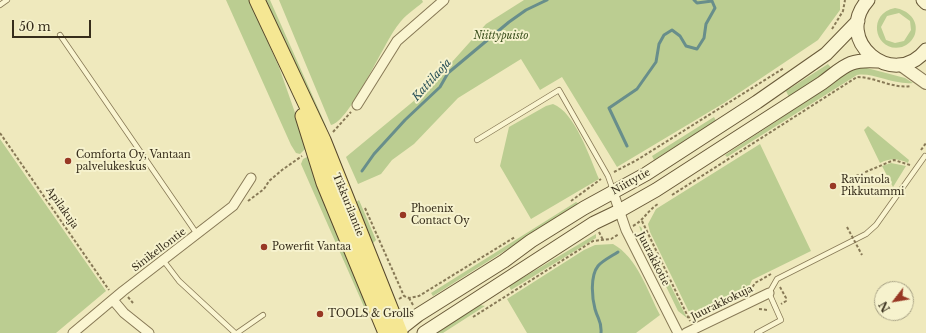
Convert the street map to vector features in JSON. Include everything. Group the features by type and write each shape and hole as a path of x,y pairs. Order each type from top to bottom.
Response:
{"main road":[{"name":"Tikkurilantie","path":"257,0 293,79 317,144 395,332"},
{"path":"923,0 926,3"},
{"path":"865,2 858,21 858,34 863,47 878,61"},
{"name":"Niittytie","path":"395,332 418,315 504,261 530,241 652,170 810,67 826,54 858,21"},
{"path":"901,65 913,61 926,50"},
{"name":"Niittytie","path":"424,333 594,223 619,211 816,88 844,66 860,60 878,61 890,65 901,65"}],"street":[{"path":"357,105 397,41 444,0"},
{"path":"901,65 924,82"},
{"name":"Sinikellontie","path":"73,333 112,296 163,260 233,206 251,178"},
{"name":"Juurakkotie","path":"613,192 626,230 678,333"},
{"name":"Juurakkokuja","path":"690,331 769,292"},
{"path":"112,296 124,313 149,333"}],"lane":[{"path":"0,5 7,0"},
{"path":"60,35 197,234"},
{"path":"476,140 559,90 608,176 613,192"},
{"path":"757,333 781,320 769,292 777,279 866,234 876,225 925,156"},
{"path":"163,260 179,281 236,333 263,315"}],"path":[{"path":"830,32 843,11 845,0"},
{"path":"565,205 591,185 637,160 788,65"},
{"path":"668,197 699,179 857,77 867,77 909,86 924,82"},
{"path":"245,204 264,189 269,181 282,170 317,144 357,105"},
{"name":"Apilakuja","path":"0,133 112,296"},
{"path":"919,151 926,143"},
{"path":"856,176 894,160 910,165"},
{"path":"906,171 913,161"},
{"path":"467,320 593,241 611,239 642,221 650,209 662,201"},
{"path":"642,221 688,316 690,331"},
{"path":"847,227 862,255"},
{"path":"844,236 851,232"},
{"path":"404,296 409,298 419,296 520,234"},
{"path":"750,292 755,283 774,273"},
{"path":"688,316 697,318"}],"green space":[{"path":"226,0 249,0 279,67 307,147 300,154 296,153 291,145"},
{"path":"264,0 270,0 327,131"},
{"path":"279,0 422,0 423,2 400,22 357,97 339,121 331,125"},
{"name":"Niittypuisto","path":"524,0 840,0 840,10 818,40 724,103 617,167 562,77 540,90 521,59 458,98 414,144 392,160 381,174 358,184 346,157 427,90 486,24"},
{"path":"895,8 900,9 908,13 914,20 916,29 915,34 912,40 906,45 893,48 886,45 880,39 877,25 880,18 886,12","holes":["899,13 910,21 911,30 904,41 895,43 886,40 881,27 887,16"]},
{"path":"828,64 832,69 789,97 786,91"},
{"path":"863,67 905,78 913,83 898,82 869,75 857,75 727,157 725,155 830,86 850,70"},
{"path":"553,104 568,116 575,126 599,179 531,219 500,166 509,127 546,106"},
{"path":"714,117 716,121 654,160 652,156"},
{"path":"868,126 909,160 908,163 894,159 880,163 864,130"},
{"path":"0,139 106,291 56,333 0,333"},
{"path":"760,144 811,251 752,280 748,289 700,314 689,312 650,232 648,224 656,209"},
{"path":"309,156 372,314 367,313 365,309 301,164 303,159"},
{"path":"891,163 906,166 893,187 882,166"},
{"path":"359,200 376,240 373,243 361,225 355,203"},
{"path":"576,202 579,204 433,296 431,293"},
{"path":"639,226 641,227 687,318 678,311 645,243"},
{"path":"596,234 596,238 511,290 509,286"},
{"path":"613,244 629,257 635,266 660,315 636,333 527,333 507,299 584,250 595,245"},
{"path":"480,305 485,306 443,333 436,333"}],"waterway":[{"name":"Kattilaoja","path":"362,171 374,154 405,120 440,87 448,73 509,22 526,10 547,0"},
{"path":"627,146 609,108 637,89 656,62 659,44 664,35 672,30 680,36 686,46 697,49 704,38 706,24 715,8 712,1 697,3 694,0"},
{"path":"601,333 600,323 593,299 592,287 595,270 605,260 618,252"}],"place":[{"name":"Comforta Oy, Vantaan palvelukeskus","path":"68,161"},
{"name":"Ravintola Pikkutammi","path":"833,186"},
{"name":"Phoenix Contact Oy","path":"403,215"},
{"name":"Powerfit Vantaa","path":"264,247"},
{"name":"TOOLS & Grolls","path":"320,314"}]}
